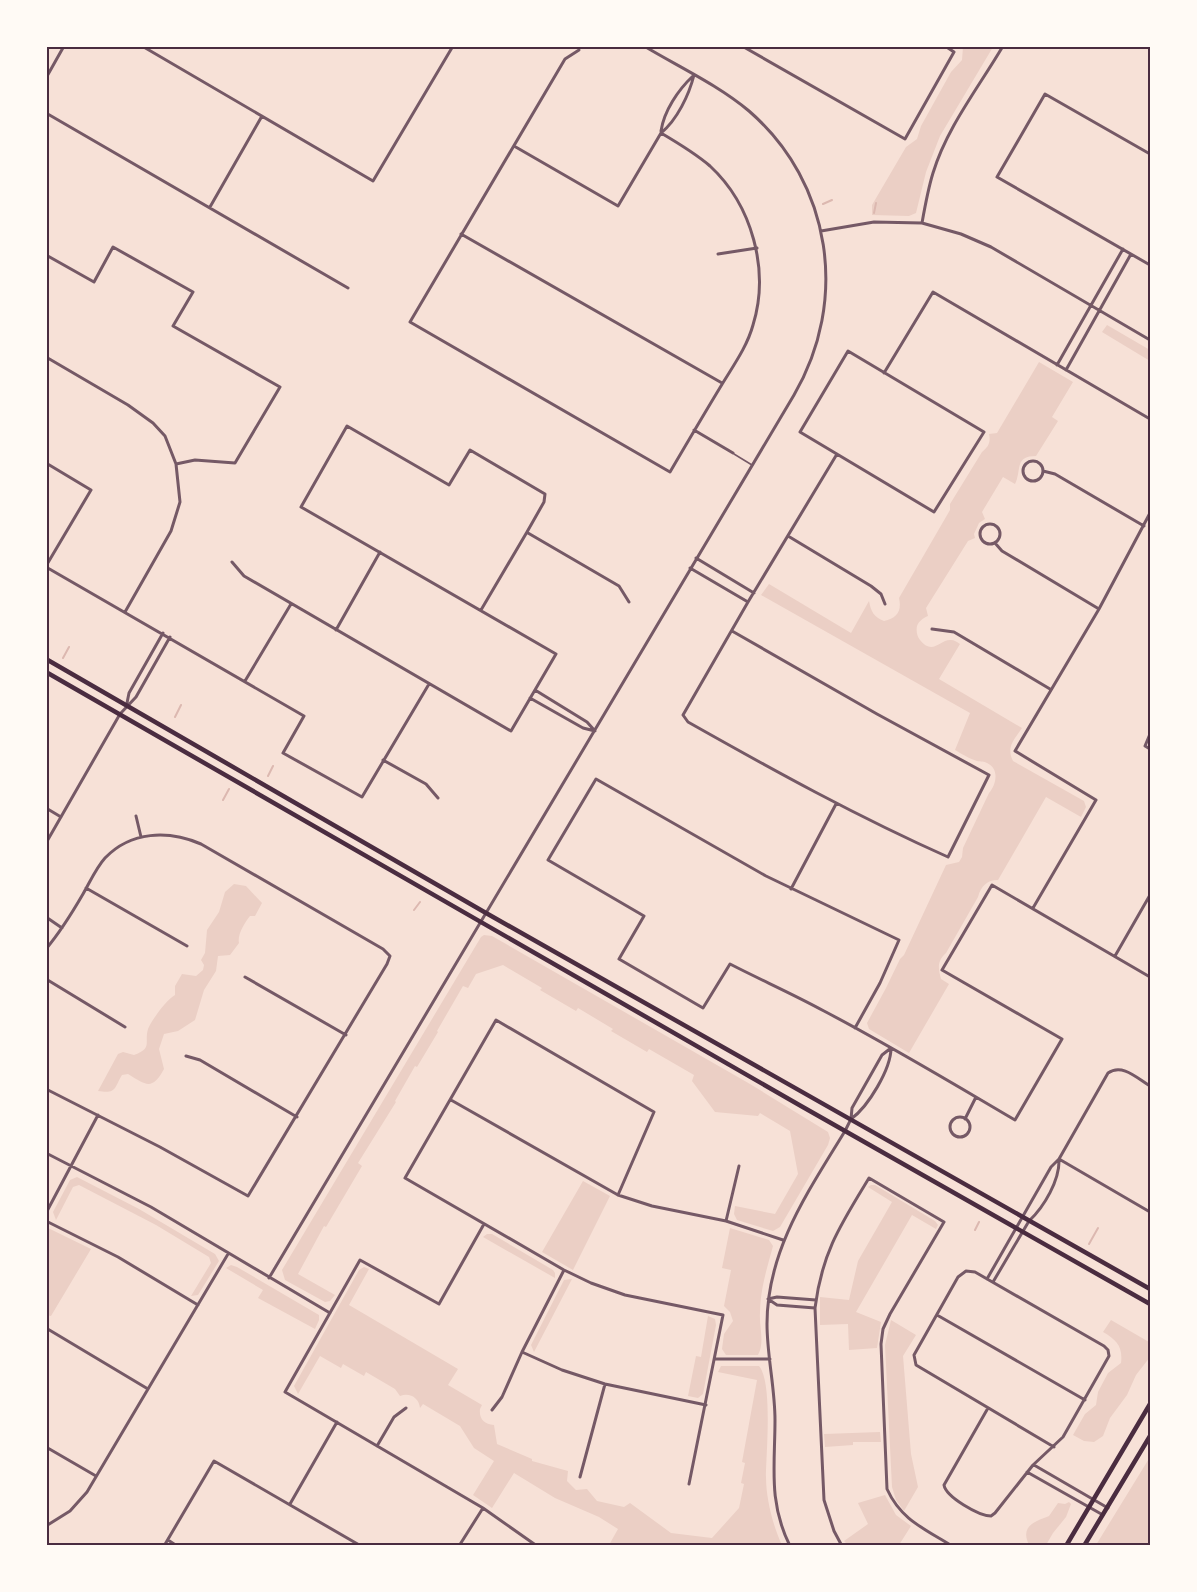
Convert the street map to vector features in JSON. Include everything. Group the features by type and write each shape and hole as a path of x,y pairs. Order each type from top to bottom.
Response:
{"main road":[{"path":"46,659 486,913 1150,1289"},
{"path":"46,672 480,923 1150,1304"},
{"path":"1066,1545 1150,1404"},
{"path":"1084,1545 1150,1436"}],"street":[{"path":"46,78 64,46"},
{"path":"142,46 373,181 453,46"},
{"path":"269,1278 801,384 818,343 826,296 826,269 821,231 805,186 779,143 743,106 644,46"},
{"path":"742,46 905,139 954,52 945,46"},
{"path":"922,223 933,172 942,148 1003,46"},
{"path":"579,50 565,59 410,322 670,472 741,353 753,325 760,288 757,248 749,225 730,189 711,167 694,153 661,133"},
{"path":"661,133 662,120 683,85 694,75"},
{"path":"514,146 618,206 661,133 668,127 691,89 694,75"},
{"path":"1150,154 1045,94 998,177 1150,265"},
{"path":"674,101 681,105"},
{"path":"46,113 348,288"},
{"path":"210,207 262,116"},
{"path":"821,231 874,222 922,223 961,234 991,247 1150,340"},
{"path":"461,234 723,383"},
{"path":"46,255 94,282 113,246 193,292 173,326 280,387 235,464 195,460 176,464"},
{"path":"718,254 757,248"},
{"path":"1057,365 1123,249"},
{"path":"1066,370 1131,254"},
{"path":"884,373 933,292 1150,419"},
{"path":"848,351 884,373 984,432 934,512 801,432 848,351"},
{"path":"46,357 128,405 153,423 165,436 176,464 180,502 171,531 125,612"},
{"path":"232,562 244,576 511,731 556,654 301,507 347,426 449,485 470,450 545,494 544,502 481,610"},
{"path":"694,430 733,453"},
{"path":"732,631 989,775 948,857 836,804 688,722 683,715 748,602 837,454"},
{"path":"1034,462 1041,465 1043,471 1039,479 1033,481 1026,478 1024,472 1025,466 1034,462"},
{"path":"46,464 91,490 46,566 304,716 283,753 362,797 429,684"},
{"path":"1043,471 1055,474 1144,526"},
{"path":"1033,909 1096,800 1015,751 1099,609 1150,513"},
{"path":"986,525 993,525 1000,531 999,539 995,543 988,544 981,539 981,531 986,525"},
{"path":"527,532 619,586 629,602"},
{"path":"788,536 871,585 881,594 885,604"},
{"path":"995,543 1002,551 1099,609"},
{"path":"336,630 380,552"},
{"path":"696,558 754,593"},
{"path":"690,568 748,602"},
{"path":"245,681 291,604"},
{"path":"932,629 954,632 1050,689"},
{"path":"126,705 129,693 163,633"},
{"path":"46,843 120,714 136,697 170,637"},
{"path":"535,690 587,722 595,731"},
{"path":"530,698 583,729 595,731"},
{"path":"1150,734 1146,746 1150,748"},
{"path":"383,760 426,784 438,798"},
{"path":"855,1028 880,983 899,940 791,889 596,779 548,860 644,916 619,959 703,1008 730,964 855,1028 1016,1120 1062,1039 942,970 992,885 1150,976"},
{"path":"791,889 836,804"},
{"path":"46,808 61,817"},
{"path":"136,816 141,837"},
{"path":"46,949 62,928 105,859 127,842 141,837 170,835 185,837 201,844 390,956 346,1035 248,1196 177,1156 46,1089"},
{"path":"86,888 187,946"},
{"path":"1115,956 1150,895"},
{"path":"46,917 62,928"},
{"path":"245,977 346,1035"},
{"path":"46,979 125,1027"},
{"path":"618,1195 654,1112 496,1020 405,1178 564,1270 591,1283 625,1295 723,1315 689,1484"},
{"path":"790,1545 782,1530 773,1483 775,1418 767,1325 768,1299 777,1257 789,1227 845,1131 851,1119 852,1108 882,1055 891,1048"},
{"path":"851,1119 862,1112 891,1060 891,1048"},
{"path":"186,1056 200,1060 297,1117"},
{"path":"987,1279 1051,1167 1059,1160 1108,1073 1120,1068 1150,1086"},
{"path":"965,1119 976,1097"},
{"path":"451,1100 618,1195 652,1206 726,1221 783,1240"},
{"path":"46,1213 98,1115"},
{"path":"959,1118 965,1119 969,1123 970,1130 966,1135 957,1136 952,1132 951,1123 959,1118"},
{"path":"46,1154 151,1207 330,1313"},
{"path":"993,1282 1049,1192 1060,1171 1059,1160"},
{"path":"1059,1160 1150,1212"},
{"path":"726,1221 739,1166"},
{"path":"843,1545 834,1531 824,1500 816,1300 825,1257 869,1178 944,1222 890,1314 883,1329 881,1344 888,1489 894,1503 903,1514 952,1545"},
{"path":"1040,1187 1049,1192"},
{"path":"46,1221 118,1257 198,1305"},
{"path":"483,1224 439,1304 360,1260 285,1392 483,1508 537,1545"},
{"path":"46,1526 62,1518 80,1502 228,1254"},
{"path":"1000,1255 1007,1259"},
{"path":"492,1410 501,1397 564,1270"},
{"path":"987,1408 945,1480 945,1490 950,1496 981,1514 991,1516 1033,1465 1054,1447 1067,1431 1108,1361 1108,1350 970,1270 962,1273 914,1355 916,1365 1054,1447"},
{"path":"768,1299 777,1297 816,1300"},
{"path":"768,1299 777,1305 816,1308"},
{"path":"937,1315 1085,1400"},
{"path":"46,1328 148,1389"},
{"path":"522,1352 562,1370 605,1384 706,1405"},
{"path":"714,1359 770,1359"},
{"path":"580,1477 605,1384"},
{"path":"377,1446 394,1417 406,1408"},
{"path":"290,1504 337,1422"},
{"path":"46,1447 96,1476"},
{"path":"164,1545 214,1461 361,1545"},
{"path":"1033,1465 1108,1508"},
{"path":"1027,1472 1103,1515"},
{"path":"1055,1488 1060,1480"},
{"path":"459,1545 483,1508"},
{"path":"168,1540 177,1545"}],"lane":[{"path":"733,453 752,465"}],"shaded area":[{"path":"963,47 993,47 940,136 926,172 916,213 909,216 872,215 872,205 906,147 917,139 921,126 951,72 962,60"},
{"path":"1107,325 1150,350 1150,361 1102,332"},
{"path":"1039,362 1073,382 1052,417 1058,421 1036,456 1024,458 1015,484 1003,477 982,512 985,519 979,523 974,534 975,538 968,541 926,608 928,616 919,623 917,632 920,640 929,647 947,640 960,644 939,679 1022,728 1011,748 1013,761 1084,801 1086,807 1081,817 1046,797 998,880 988,882 983,887 941,959 939,968 941,979 949,984 909,1053 869,1029 867,1023 904,955 946,865 959,862 962,857 963,848 993,786 996,777 994,769 985,762 974,760 955,750 970,713 761,595 769,584 851,633 869,601 875,616 884,621 895,616 900,607 899,598 950,510 950,504 986,448 990,440 989,434 997,433"},
{"path":"234,884 246,886 262,903 255,916 250,916 246,922 240,933 239,943 230,955 218,956 216,971 204,990 195,1020 178,1031 164,1034 159,1049 164,1069 160,1076 156,1081 148,1084 128,1074 122,1075 112,1091 98,1091 118,1054 123,1052 134,1055 144,1050 150,1025 164,1005 175,995 175,986 182,974 196,976 203,970 204,965 201,960 205,953 207,930 219,912 225,892"},
{"path":"484,935 492,936 750,1084 828,1132 830,1138 828,1145 780,1227 773,1231 737,1220 734,1214 735,1206 775,1214 798,1174 790,1131 760,1113 758,1116 715,1112 692,1081 694,1075 649,1049 647,1052 578,1008 576,1011 540,990 542,988 503,965 476,974 468,988 463,986 438,1032 417,1067 415,1066 396,1102 358,1163 362,1166 326,1227 324,1226 298,1274 335,1295 330,1301 325,1302 285,1280 282,1270"},
{"path":"77,1177 139,1209 215,1254 219,1261 198,1295 191,1296 211,1263 209,1257 156,1225 79,1185 73,1187 56,1220 53,1212 70,1180"},
{"path":"583,1181 610,1196 573,1270 542,1252"},
{"path":"875,1185 938,1225 936,1229 912,1215 856,1312 881,1322 877,1348 849,1350 848,1324 820,1325 820,1297 849,1300 858,1261 892,1202 868,1187"},
{"path":"46,1227 91,1249 51,1316 46,1315"},
{"path":"730,1228 769,1240 773,1246 761,1296 761,1340 758,1355 726,1355 722,1349 724,1334 733,1321 730,1312 724,1306 731,1270 722,1268"},
{"path":"492,1234 553,1270 555,1278 483,1237"},
{"path":"231,1265 319,1315 315,1329 258,1298 263,1290 226,1268"},
{"path":"364,1267 369,1269 349,1305 458,1369 448,1385 482,1405 481,1418 494,1425 497,1444 532,1461 568,1471 567,1481 576,1490 587,1489 597,1501 624,1507 630,1503 671,1533 712,1538 739,1508 744,1484 741,1483 745,1463 742,1462 757,1380 718,1372 721,1366 759,1366 766,1387 767,1402 767,1494 773,1521 782,1545 609,1545 618,1529 599,1517 555,1498 514,1473 492,1508 473,1495 494,1461 474,1448 460,1426 423,1404 420,1408 418,1401 413,1397 400,1396 395,1389 366,1372 364,1376 343,1364 341,1368 320,1356 298,1394 294,1386 359,1270"},
{"path":"572,1279 534,1352 531,1345 564,1280"},
{"path":"708,1316 715,1319 716,1325 703,1394 698,1398 688,1396 696,1356 701,1357"},
{"path":"891,1320 916,1335 903,1356 911,1454 918,1487 904,1511 896,1500 892,1487 885,1345"},
{"path":"1111,1320 1149,1342 1150,1357 1136,1375 1127,1395 1110,1418 1103,1436 1094,1442 1084,1441 1073,1435 1085,1414 1096,1405 1098,1392 1108,1373 1121,1363 1118,1344 1103,1332"},
{"path":"880,1432 881,1442 853,1442 853,1445 825,1447 824,1434"},
{"path":"1150,1457 1150,1545 1096,1545"},
{"path":"885,1495 896,1515 911,1526 899,1545 848,1545 844,1541 868,1524 858,1503"},
{"path":"1069,1502 1071,1504 1066,1517 1046,1545 1029,1545 1027,1529 1038,1520 1049,1516 1058,1503"}],"waterway":[{"path":"823,204 832,200"},
{"path":"874,213 876,203"},
{"path":"63,658 69,647"},
{"path":"175,717 181,705"},
{"path":"268,776 273,766"},
{"path":"223,800 229,789"},
{"path":"414,910 420,902"},
{"path":"975,1230 979,1222"},
{"path":"1089,1244 1098,1228"}]}
